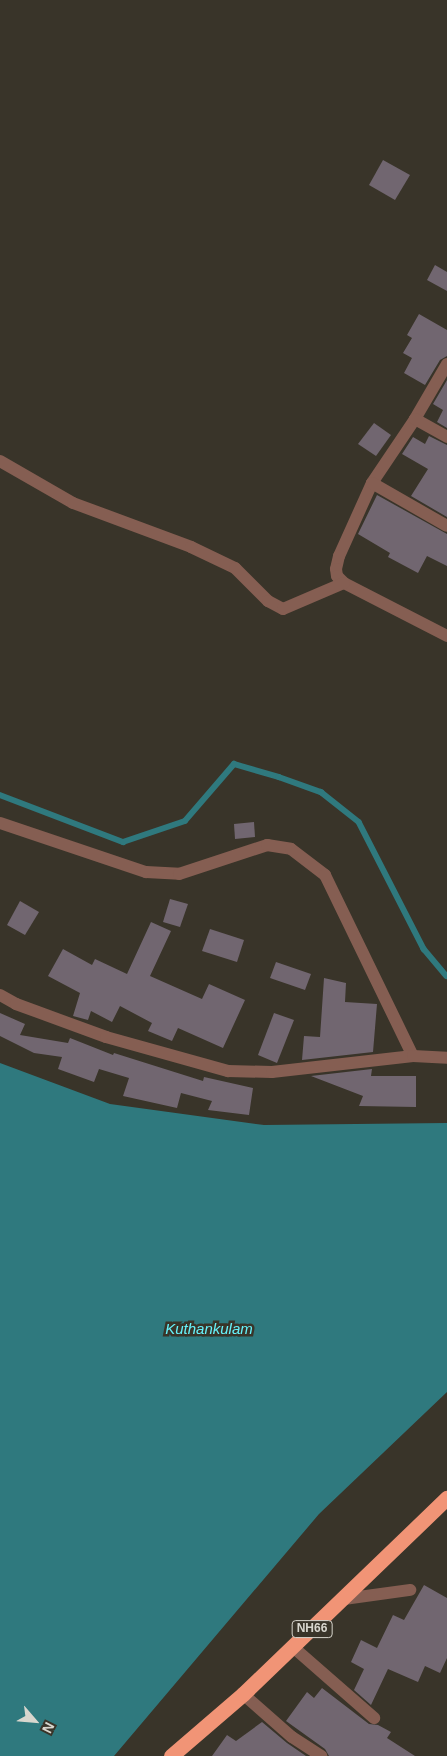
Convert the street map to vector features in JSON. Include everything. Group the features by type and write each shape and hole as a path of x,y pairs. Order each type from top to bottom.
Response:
{"highway":[{"name":"NH66","path":"171,1756 243,1694 447,1498"}],"street":[{"path":"447,364 415,419 372,483 339,556 337,576 344,583 447,636"},
{"path":"415,419 447,437"},
{"path":"0,461 74,503 191,547 228,564 244,576 268,600 282,609 344,583"},
{"path":"372,483 447,526"},
{"path":"0,823 146,872 179,874 267,845 291,849 325,875 413,1056"},
{"path":"0,994 16,1004 106,1037 228,1071 272,1072 413,1056 447,1058"},
{"path":"344,1599 410,1590"},
{"path":"293,1647 374,1718"},
{"path":"243,1694 292,1737 321,1756"}],"water":[{"name":"Kuthankulam","path":"0,1063 110,1104 264,1125 447,1123 447,1392 319,1514 114,1756 0,1756"}],"building":[{"path":"383,160 410,175 395,200 369,185"},
{"path":"435,265 447,272 447,291 427,280"},
{"path":"419,314 447,330 447,356 440,360 425,385 404,373 412,358 403,353 412,338 407,335"},
{"path":"447,380 447,428 437,422 443,410 433,404"},
{"path":"374,423 391,435 376,456 358,444"},
{"path":"429,436 447,445 447,517 411,496 428,469 402,454 413,437 425,444"},
{"path":"377,495 447,534 447,566 427,556 418,573 388,557 390,553 358,534"},
{"path":"254,822 255,837 235,839 234,824"},
{"path":"170,899 188,904 180,927 163,922"},
{"path":"20,901 39,912 25,935 7,925"},
{"path":"151,922 171,931 150,976 202,999 209,984 245,1000 223,1048 178,1028 172,1041 148,1031 152,1023 120,1006 112,1022 91,1011 88,1020 73,1016 80,993 48,976 63,949 92,965 95,959 127,974"},
{"path":"210,929 244,940 237,962 202,951"},
{"path":"276,962 311,974 305,990 270,978"},
{"path":"324,978 346,983 345,1002 377,1004 373,1052 302,1060 304,1036 320,1037"},
{"path":"0,1013 25,1024 20,1035 68,1043 70,1038 113,1055 114,1053 203,1081 204,1077 253,1088 249,1115 208,1110 212,1101 181,1093 177,1108 123,1096 129,1078 99,1069 94,1082 58,1069 62,1057 34,1053 0,1036"},
{"path":"274,1013 294,1020 277,1063 258,1055"},
{"path":"372,1069 371,1076 416,1076 416,1107 359,1106 363,1096 311,1076"},
{"path":"424,1585 447,1598 447,1658 440,1673 425,1666 418,1682 388,1669 371,1705 354,1690 364,1669 351,1662 361,1640 377,1648 393,1615 404,1620"},
{"path":"322,1688 369,1724 378,1725 391,1732 387,1738 415,1756 329,1756 325,1749 286,1721 307,1692 314,1698"},
{"path":"262,1722 306,1756 212,1756 227,1735 236,1741"}],"waterway":[{"path":"0,795 123,842 185,821 234,764 321,792 359,822 424,949 447,976"}]}
